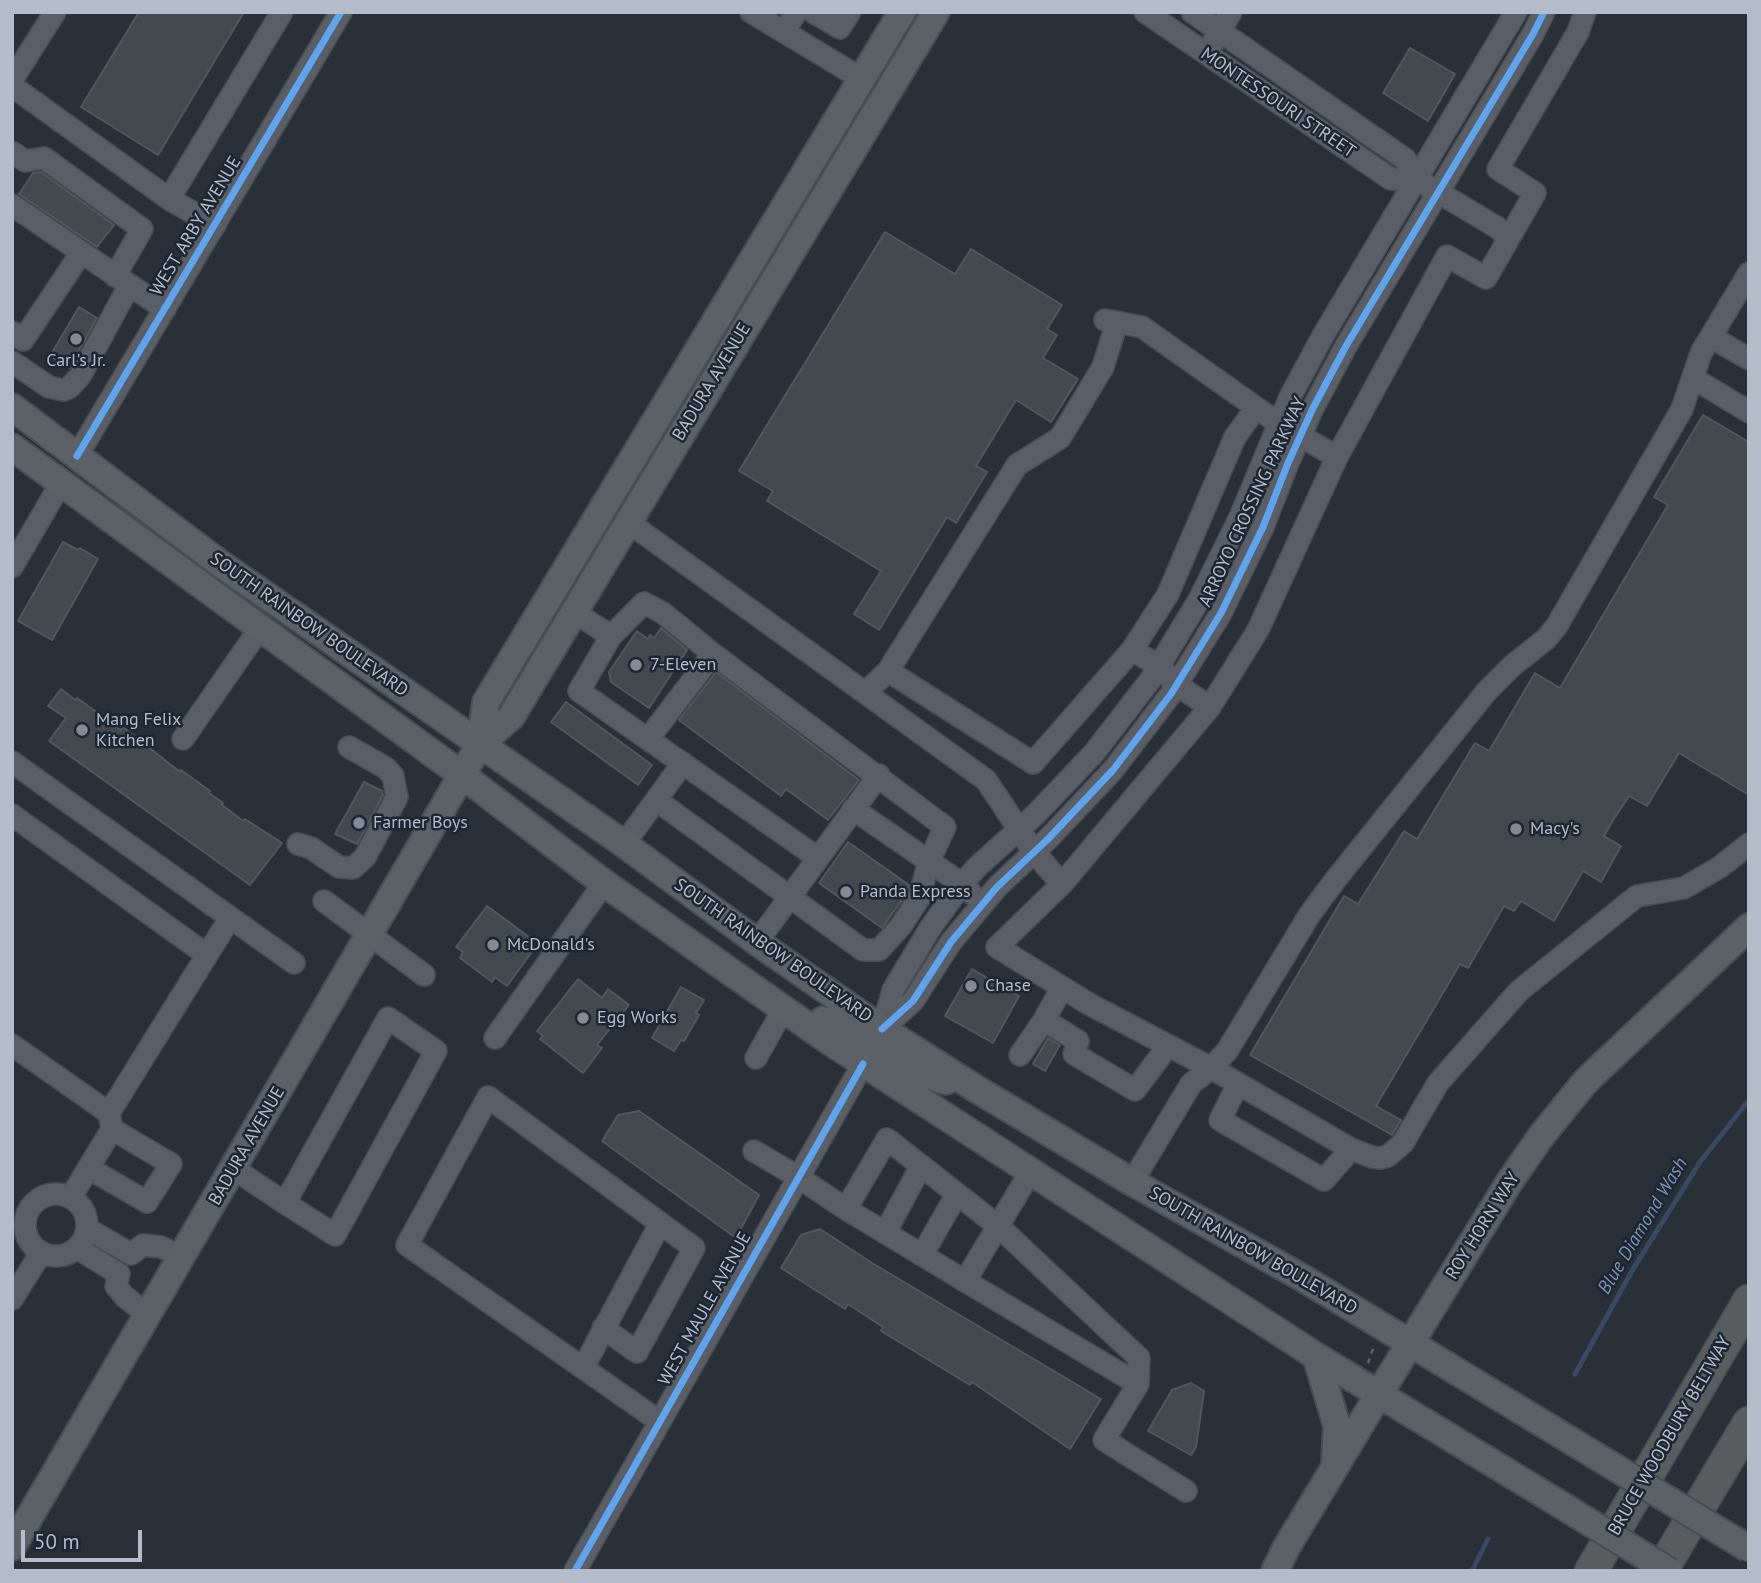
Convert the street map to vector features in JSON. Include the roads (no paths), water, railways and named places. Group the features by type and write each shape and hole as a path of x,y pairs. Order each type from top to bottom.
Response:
{"highway":[{"name":"BRUCE WOODBURY BELTWAY","path":"1591,1571 1749,1301"},
{"path":"1661,1571 1749,1423"}],"main road":[{"name":"BADURA AVENUE","path":"480,744 486,702 902,12"},
{"name":"BADURA AVENUE","path":"12,1547 461,775 480,744 510,717 936,12"},
{"name":"SOUTH RAINBOW BOULEVARD","path":"12,407 191,542 624,844 757,942 881,1028 978,1090 1132,1182 1301,1277 1749,1549"},
{"path":"12,435 57,458 78,456"},
{"name":"SOUTH RAINBOW BOULEVARD","path":"12,447 461,775 604,883 863,1063 1316,1356 1670,1571"},
{"path":"61,483 99,492 140,520 191,542"},
{"path":"604,506 628,522"},
{"name":"ROY HORN WAY","path":"1275,1571 1334,1467 1510,1181 1542,1135 1586,1081 1749,927"},
{"path":"784,1008 839,1025 862,1039 875,1038 881,1028"},
{"path":"863,1063 878,1056 887,1058 908,1069 978,1090"},
{"path":"1316,1356 1338,1426 1334,1467"}],"street":[{"path":"12,80 55,12"},
{"path":"169,199 282,12"},
{"name":"WEST ARBY AVENUE","path":"78,456 341,12"},
{"path":"751,12 862,79"},
{"path":"784,32 796,12"},
{"path":"813,12 840,28 850,12"},
{"name":"MONTESSOURI STREET","path":"1145,12 1391,179 1416,178"},
{"name":"MONTESSOURI STREET","path":"1192,12 1405,159 1416,178 1509,237"},
{"path":"1206,55 1231,12"},
{"name":"ARROYO CROSSING PARKWAY","path":"881,1028 913,1001 951,942 997,887 1113,770 1177,685 1222,612 1263,527 1300,436 1346,346 1544,12"},
{"path":"1585,12 1578,32 1497,169 1535,193 1486,278 1447,256 1337,457 1258,629 1210,707 1062,884 997,947 1088,1004 1211,1068 1351,1149 1380,1158 1395,1151 1409,1136 1438,1083 1518,991 1637,896 1684,888 1720,867 1749,844"},
{"path":"1509,15 1533,34 1565,53"},
{"name":"ARROYO CROSSING PARKWAY","path":"881,1028 893,990 931,927 962,884 1094,753 1159,666 1199,600 1240,517 1278,423 1324,334 1509,15"},
{"path":"12,86 169,199 215,225"},
{"path":"12,152 25,161 44,158 142,229 80,376 70,387 64,390 50,387 12,362"},
{"path":"12,205 165,309"},
{"path":"12,332 23,340 81,253"},
{"path":"1132,1182 1191,1084 1227,1051 1310,914 1336,879 1487,691 1552,632 1682,409 1701,353 1742,299 1749,273"},
{"path":"866,692 888,671 1017,465 1060,438 1103,366 1110,321 1142,327 1278,423 1337,457"},
{"path":"1711,337 1749,359"},
{"path":"1693,378 1749,412"},
{"path":"888,671 1033,763 1132,650 1168,594 1235,437 1256,408"},
{"path":"12,567 61,483"},
{"path":"628,522 986,780 1034,852 1062,884"},
{"path":"656,800 863,950 879,950 901,926 919,898 929,861 945,827 879,775 713,654 663,613 644,603 611,636 579,691 818,858"},
{"path":"574,612 611,636"},
{"path":"183,739 260,628"},
{"path":"1132,650 1159,666 1177,685 1210,707"},
{"path":"648,739 713,654"},
{"path":"298,844 310,848 340,867 353,868 365,856 397,797 393,776 386,768 349,747"},
{"path":"12,762 294,964"},
{"path":"624,844 682,763"},
{"path":"757,942 879,775"},
{"path":"853,810 962,884 982,905"},
{"path":"12,815 207,955"},
{"path":"495,1038 604,883"},
{"path":"324,901 424,975"},
{"path":"71,1197 110,1121 230,918"},
{"path":"1020,1055 1045,1020 1062,988"},
{"path":"756,1058 784,1008"},
{"path":"234,1169 285,1203 335,1235 436,1051 388,1018 285,1203"},
{"path":"1045,1020 1078,1041 1074,1054 1135,1090 1168,1046"},
{"path":"12,1045 110,1121 171,1164 147,1202 88,1168"},
{"name":"WEST MAULE AVENUE","path":"575,1571 863,1063"},
{"path":"1238,1084 1220,1120 1324,1180 1351,1149"},
{"path":"603,1328 638,1352 694,1248 488,1097 407,1245 659,1421"},
{"path":"846,1209 887,1139 998,1226 1139,1358 1138,1384 1104,1440 1186,1492"},
{"path":"754,1151 885,1233 1138,1384"},
{"path":"885,1233 921,1166"},
{"path":"965,1281 1031,1171"},
{"path":"51,1193 71,1197 84,1211 88,1228 77,1248 60,1256 41,1253 27,1239 24,1220 28,1210 42,1196 51,1193"},
{"path":"922,1255 957,1194"},
{"path":"583,1368 660,1224"},
{"path":"88,1228 131,1254"},
{"path":"148,1315 116,1286 119,1274 131,1254 143,1245 161,1247 182,1257"},
{"path":"77,1248 119,1274"},
{"path":"12,1299 41,1253"}],"waterway":[{"name":"Blue Diamond Wash","path":"1575,1374 1633,1269 1700,1162 1749,1100"},
{"name":"Blue Diamond Wash","path":"1472,1571 1488,1539"}],"place":[{"name":"Carl's Jr.","path":"76,339"},
{"name":"7-Eleven","path":"636,665"},
{"name":"Mang Felix Kitchen","path":"82,730"},
{"name":"Farmer Boys","path":"359,823"},
{"name":"Macy's","path":"1516,829"},
{"name":"Panda Express","path":"846,892"},
{"name":"McDonald's","path":"493,945"},
{"name":"Chase","path":"971,986"},
{"name":"Egg Works","path":"583,1018"}]}
